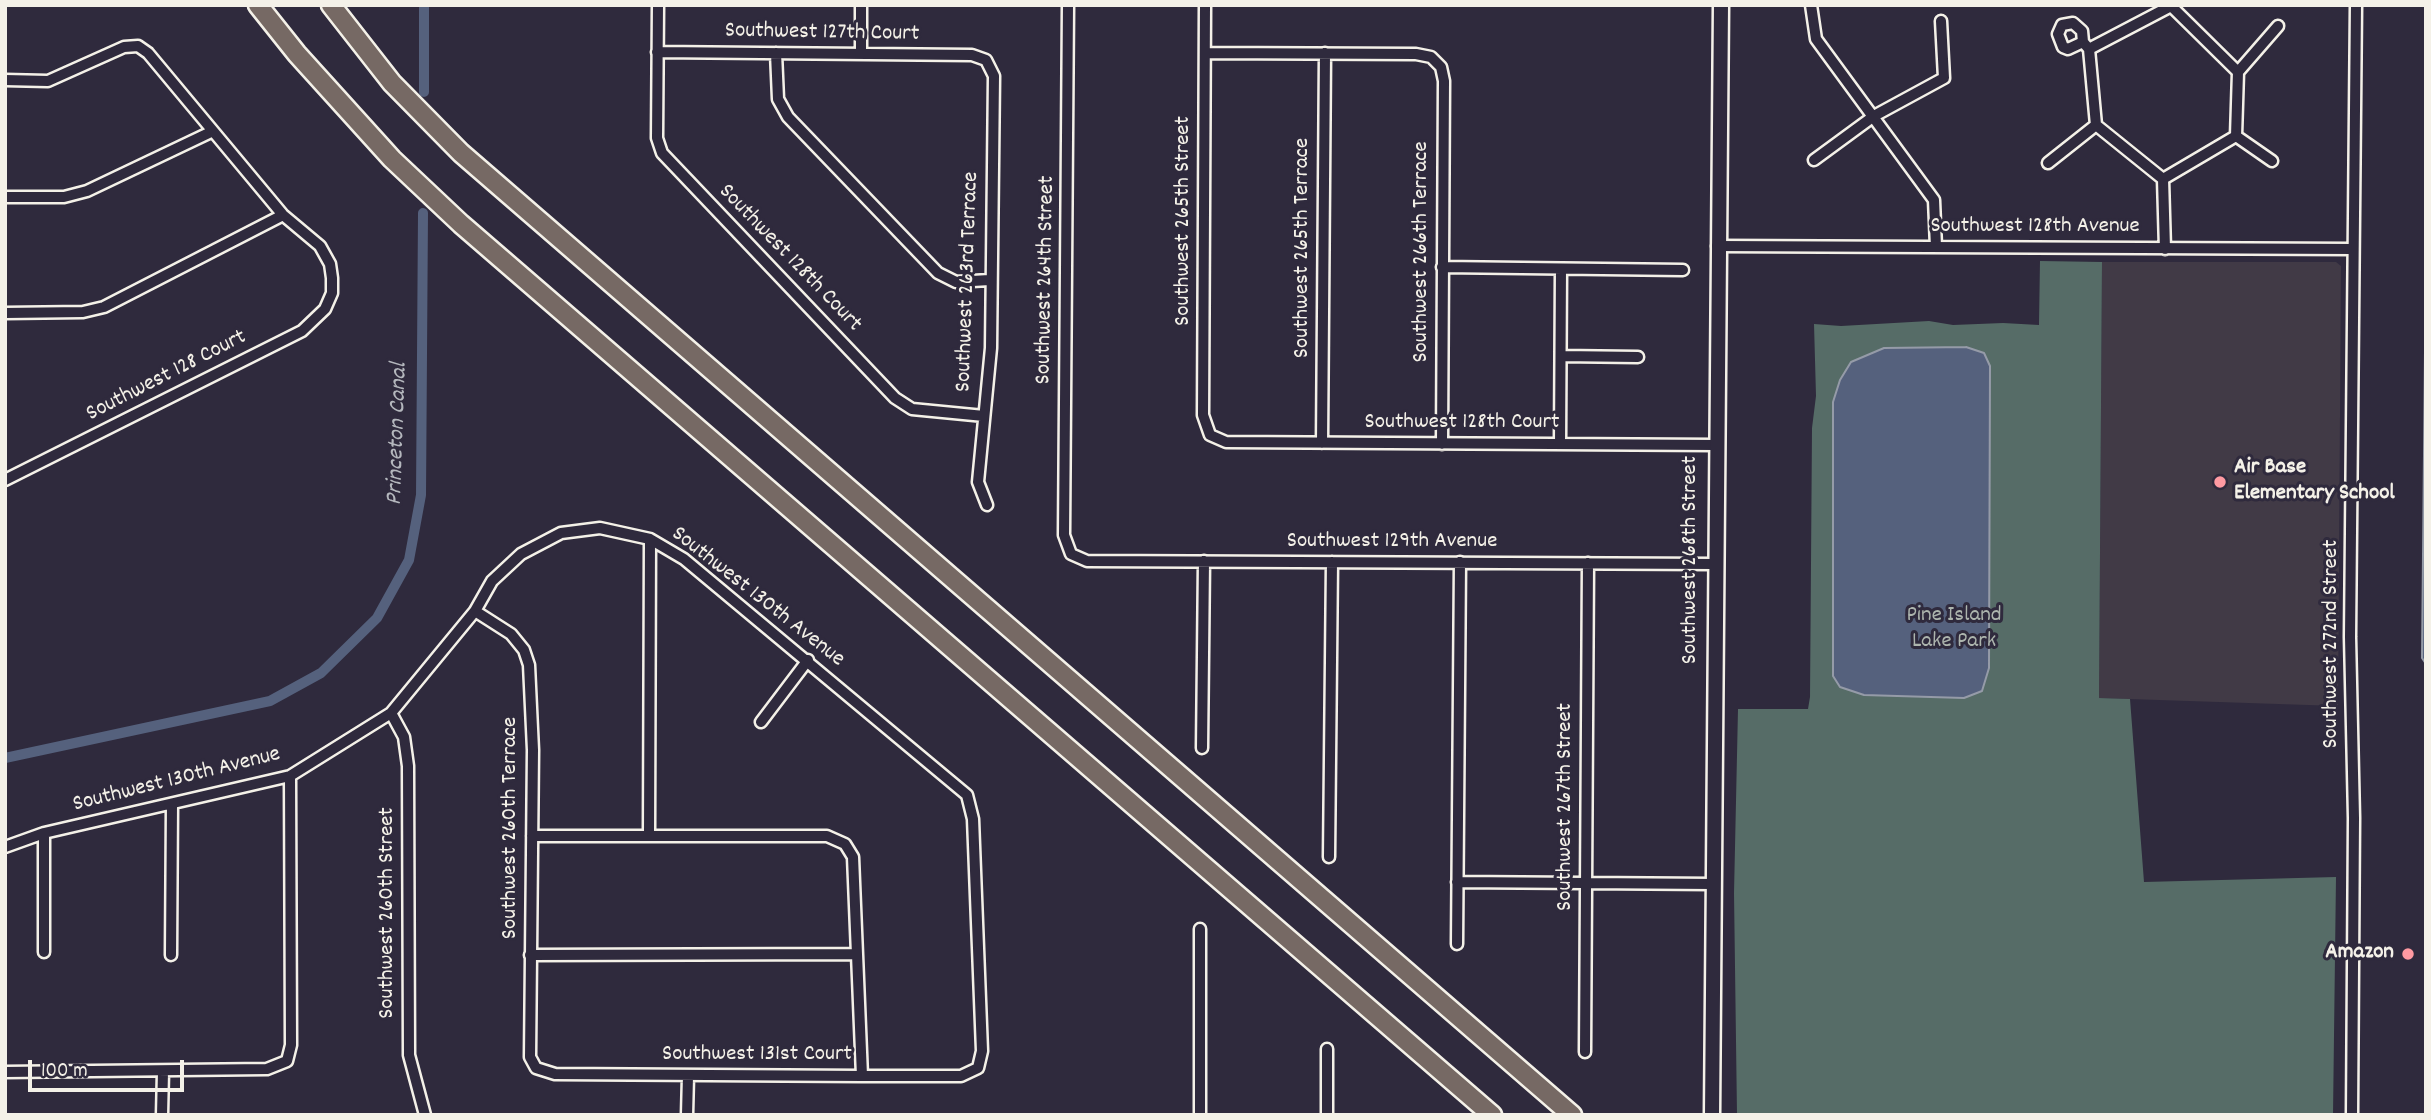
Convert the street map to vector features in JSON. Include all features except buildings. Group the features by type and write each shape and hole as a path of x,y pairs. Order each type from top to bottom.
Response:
{"highway":[{"path":"258,5 297,54 392,159 461,225 1492,1115"},
{"path":"331,5 392,83 461,153 1572,1115"}],"main road":[{"name":"Southwest 268th Street","path":"1712,1115 1721,5"}],"street":[{"name":"Southwest 128th Court","path":"658,5 657,138 662,152 895,398 912,408 984,416"},
{"path":"861,5 861,54"},
{"name":"Southwest 264th Street","path":"1068,5 1064,535 1071,554"},
{"name":"Southwest 265th Street","path":"1205,5 1203,415 1210,435"},
{"path":"1811,5 1816,39 1934,200 1936,247"},
{"name":"Southwest 272nd Street","path":"2351,1115 2356,5"},
{"path":"2165,249 2163,179 2096,125 2086,45 2171,6 2238,72"},
{"path":"1814,160 1874,116 1944,78 1941,21"},
{"path":"2236,136 2238,72 2278,26"},
{"path":"5,80 48,81 124,47 138,46 148,53 211,132 283,215 104,307 83,312 5,313"},
{"name":"Southwest 127th Court","path":"657,52 972,55 986,61"},
{"path":"776,53 778,99 788,117 938,273 956,282 989,280"},
{"path":"1205,53 1325,53"},
{"name":"Southwest 266th Terrace","path":"1325,53 1416,54 1437,61 1444,81 1442,444"},
{"name":"Southwest 265th Terrace","path":"1322,443 1325,53"},
{"name":"Southwest 263rd Terrace","path":"986,61 994,76 989,280 991,348 978,482 987,505"},
{"path":"2048,163 2096,125"},
{"path":"5,197 64,197 87,191 211,132"},
{"path":"2236,136 2272,161"},
{"path":"2163,179 2236,136"},
{"name":"Southwest 128 Court","path":"5,480 302,331 320,316 332,293 330,264 320,246 283,215"},
{"name":"Southwest 128th Avenue","path":"1717,246 2353,249"},
{"path":"1442,267 1683,270"},
{"path":"1560,444 1561,269"},
{"path":"1561,356 1638,356"},
{"name":"Southwest 128th Court","path":"1210,435 1226,442 1716,445"},
{"name":"Southwest 130th Avenue","path":"5,847 44,833 290,776 391,713 475,611 492,581 521,554 561,533 600,528 650,539 684,559 967,795 973,819 982,1051 978,1068"},
{"path":"649,835 650,539"},
{"name":"Southwest 129th Avenue","path":"1071,554 1087,561 1715,564"},
{"path":"1202,748 1204,561"},
{"path":"1329,857 1332,562"},
{"path":"1457,944 1460,562"},
{"name":"Southwest 267th Street","path":"1585,1052 1588,563"},
{"name":"Southwest 260th Terrace","path":"475,611 510,634 524,650 529,665 532,836 530,1057 536,1068"},
{"path":"761,722 808,660"},
{"name":"Southwest 260th Street","path":"391,713 404,737 408,766 409,1055 425,1115"},
{"path":"5,1072 267,1069 287,1061 291,1045 290,776"},
{"path":"171,954 172,804"},
{"path":"44,833 44,953"},
{"path":"532,836 827,836 845,844 853,858 863,1076"},
{"path":"1457,882 1713,884"},
{"path":"1200,929 1200,1115"},
{"path":"530,955 857,954"},
{"path":"1327,1049 1327,1115"},
{"name":"Southwest 131st Court","path":"536,1068 555,1074 961,1076 978,1068"},
{"path":"162,1115 163,1072"},
{"path":"687,1115 688,1076"}],"shaded area":[{"name":"Air Base Elementary School","path":"2102,262 2336,262 2341,266 2338,706 2099,698"}],"green space":[{"name":"Pine Island Lake Park","path":"2040,261 2102,262 2099,698 2130,699 2144,882 2336,877 2333,1115 1737,1115 1734,893 1738,709 1808,709 1812,428 1816,396 1814,324 1841,326 1929,321 1953,325 2039,325"}],"water":[{"path":"2426,248 2426,664 2422,658"},
{"path":"1966,347 1984,353 1990,366 1989,668 1982,691 1964,698 1864,695 1840,687 1833,676 1833,402 1840,380 1851,362 1884,348"}],"waterway":[{"name":"Princeton Canal","path":"424,5 424,92"},
{"name":"Princeton Canal","path":"5,758 270,701 321,673 377,618 409,560 421,495 423,213"}],"place":[{"name":"Air Base Elementary School","path":"2220,482"},
{"name":"Amazon","path":"2408,954"}]}
